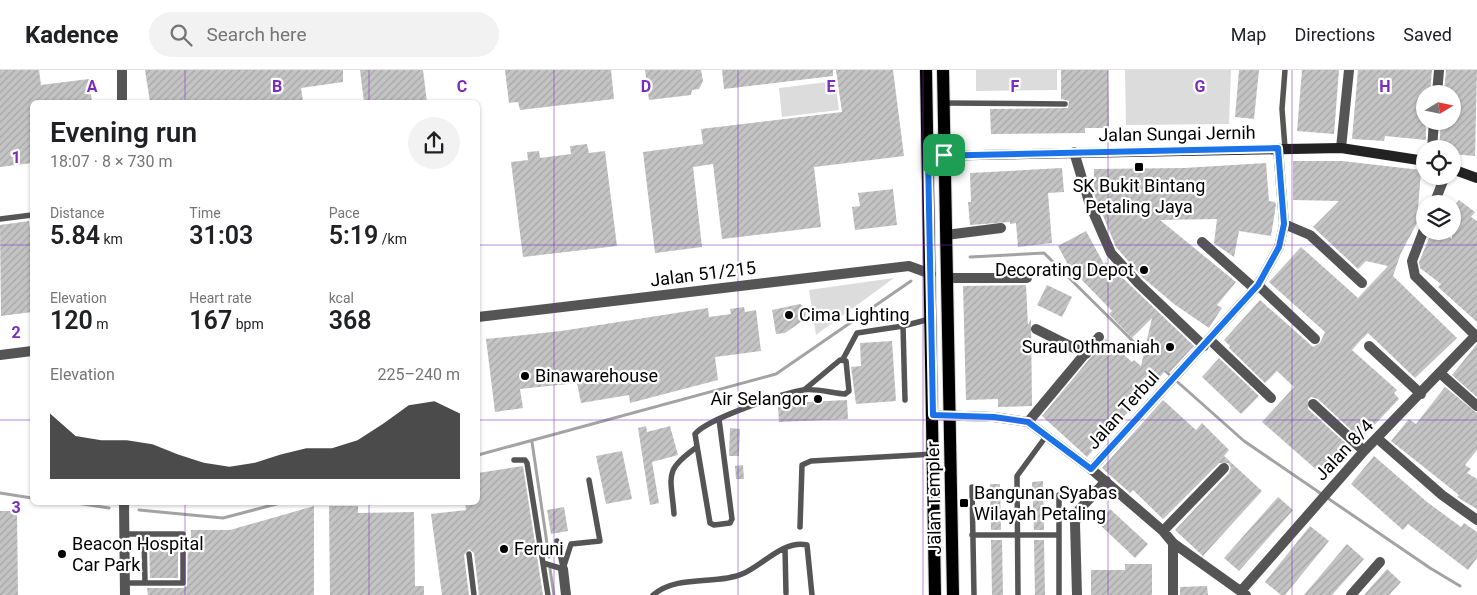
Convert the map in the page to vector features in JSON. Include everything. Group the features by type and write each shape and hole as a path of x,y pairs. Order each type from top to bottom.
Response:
{"main road":[{"name":"Jalan Templer","path":"926,70 932,318 935,595"},
{"name":"Jalan Templer","path":"943,70 954,595"}],"street":[{"path":"122,70 122,100"},
{"path":"1341,148 1348,70"},
{"path":"1438,85 1439,70"},
{"name":"Jalan Terbul","path":"1091,469 1256,287 1279,247 1284,224 1281,148"},
{"name":"Jalan Sungai Jernih","path":"928,156 1341,148 1416,160"},
{"path":"1074,152 1090,205 1111,253 1138,283 1271,398"},
{"path":"1461,172 1477,178"},
{"path":"1284,224 1310,235 1362,283"},
{"path":"946,235 1001,228"},
{"path":"1420,240 1412,260 1415,276 1476,336"},
{"path":"1202,242 1315,339"},
{"name":"Jalan 51/215","path":"480,317 908,266 931,274"},
{"path":"947,278 1027,278"},
{"path":"1036,329 1086,354"},
{"name":"Jalan 8/4","path":"1244,593 1328,490 1476,336"},
{"path":"1028,422 1099,337"},
{"path":"1369,346 1421,394"},
{"path":"0,354 30,351"},
{"path":"1441,374 1477,406"},
{"path":"1313,404 1364,451"},
{"path":"933,415 1028,422 1091,469 1163,531 1173,543 1244,593"},
{"path":"1377,438 1442,495 1477,520"},
{"path":"1163,531 1224,468"},
{"path":"1077,595 1075,523 1079,510 1106,482"},
{"path":"124,505 125,595"},
{"path":"1173,543 1173,595"},
{"path":"1351,595 1380,562"},
{"path":"563,569 566,595"}],"lane":[{"path":"1281,148 1286,70"},
{"path":"943,103 1066,104"},
{"path":"0,219 30,215"},
{"path":"804,390 843,359 857,332 904,326 932,318"},
{"path":"904,326 905,400"},
{"path":"719,419 732,519 730,523 714,525 710,523 695,434 700,427 719,419 773,398 804,390 845,394 850,391 848,364 843,359"},
{"path":"1018,595 1017,476 1047,435"},
{"path":"674,514 671,472 678,460 697,447"},
{"path":"800,527 802,465 810,461 934,454"},
{"path":"514,460 524,460 528,463 548,595"},
{"path":"563,569 571,544 600,541 589,480"},
{"path":"972,487 974,595"},
{"path":"1058,595 1059,495"},
{"path":"124,534 183,534 183,583 125,583"},
{"path":"144,534 144,583"},
{"path":"972,535 1059,535"},
{"path":"557,541 563,569"},
{"path":"654,595 682,582 741,575 785,548 800,543 807,545 812,595"},
{"path":"785,548 786,592"},
{"path":"468,554 474,595"},
{"path":"543,564 563,569"}],"shaded area":[{"path":"976,70 1057,70 1057,90 976,91"},
{"path":"1125,70 1231,70 1229,124 1126,125"},
{"path":"835,81 839,110 782,117 779,88"},
{"path":"894,278 816,335 809,290"}],"building":[{"path":"0,70 39,70 41,85 89,79 92,100 30,100 30,163 0,167"},
{"path":"145,70 343,70 343,82 301,88 303,100 150,100"},
{"path":"360,70 423,70 427,100 364,100"},
{"path":"505,70 611,70 614,99 520,110 518,102 509,103"},
{"path":"645,70 701,70 703,81 699,89 692,90 691,95 649,100"},
{"path":"722,70 833,70 833,76 724,89"},
{"path":"836,70 893,70 904,156 814,167 821,227 722,239 713,164 693,167 702,247 655,253 643,152 703,144 701,129 842,112"},
{"path":"1061,70 1108,70 1109,128 1085,128 1085,133 991,134 990,109 1068,108 1069,101 1061,99"},
{"path":"1239,70 1259,70 1254,119 1235,117"},
{"path":"1302,70 1339,70 1334,134 1297,131"},
{"path":"1358,70 1432,70 1431,85 1416,85 1416,130 1426,130 1426,140 1385,136 1384,141 1352,139"},
{"path":"1446,70 1477,70 1475,156 1461,155 1461,140 1440,140 1440,130 1461,130 1461,85 1445,85"},
{"path":"587,144 589,153 605,151 617,246 523,257 511,162 528,160 527,152 539,151 540,158 571,154 570,146"},
{"path":"1293,161 1342,161 1416,169 1416,185 1420,185 1419,195 1416,195 1416,225 1401,253 1393,276 1457,338 1415,378 1368,333 1360,341 1352,350 1397,390 1394,393 1399,399 1361,439 1318,399 1311,397 1308,400 1308,409 1352,449 1327,479 1262,422 1294,387 1277,371 1265,383 1229,348 1230,346 1224,340 1260,300 1313,347 1320,343 1325,332 1269,282 1301,247 1358,298 1388,266 1366,261 1358,269 1313,227 1339,201 1293,200"},
{"path":"1266,163 1269,201 1275,202 1276,205 1271,236 1239,231 1234,257 1214,243 1217,219 1160,220 1236,282 1217,305 1222,308 1209,328 1174,304 1142,277 1116,247 1094,194 1094,169 1184,168"},
{"path":"1062,168 1064,192 1048,193 1052,243 1018,247 1016,223 970,225 968,202 971,202 970,173"},
{"path":"893,189 897,225 855,230 852,207 860,206 858,193"},
{"path":"1461,202 1475,212 1471,217 1477,221 1477,322 1438,287 1441,284 1420,268 1419,262 1428,240 1461,240"},
{"path":"29,221 30,312 1,316 0,225"},
{"path":"1086,231 1104,264 1106,262 1194,346 1169,373 1166,370 1087,457 1042,416 1106,339 1132,362 1134,360 1141,366 1152,318 1132,338 1109,314 1112,311 1076,274 1074,276 1058,246"},
{"path":"1026,285 1028,325 1031,319 1032,406 998,407 998,399 966,400 963,286"},
{"path":"1047,285 1072,297 1062,317 1037,305"},
{"path":"800,304 806,308 805,319 785,333 776,334 772,310"},
{"path":"744,307 745,312 756,310 761,351 715,357 718,380 630,403 629,395 581,403 577,383 520,389 523,408 495,412 486,339 561,331 708,308 709,317 731,314 730,309"},
{"path":"892,341 896,401 856,404 851,367 861,366 860,343"},
{"path":"1477,344 1477,397 1452,375"},
{"path":"1219,358 1259,396 1241,414 1202,377"},
{"path":"1445,387 1477,413 1477,450 1465,465 1471,469 1467,473 1477,479 1477,509 1457,497 1459,495 1391,441 1409,419 1416,424"},
{"path":"847,400 848,419 779,422 778,406 789,405 789,403"},
{"path":"1163,400 1196,430 1202,423 1229,450 1224,456 1262,491 1203,556 1175,530 1229,473 1231,467 1228,463 1219,463 1163,519 1133,490 1130,493 1102,468"},
{"path":"646,426 647,432 670,426 678,455 652,462 659,503 650,505 638,428"},
{"path":"730,428 740,429 739,456 729,456"},
{"path":"622,451 632,499 606,504 596,456"},
{"path":"1374,456 1427,502 1461,527 1464,523 1477,532 1477,558 1468,570 1408,524 1403,530 1351,484"},
{"path":"743,465 744,479 736,479 735,466"},
{"name":"Feruni","path":"523,466 543,595 479,595 474,553 469,549 464,555 469,595 442,595 431,514 466,510 465,505 480,505 480,473"},
{"path":"1043,481 1044,530 1034,530 1032,482"},
{"path":"990,484 1000,484 1001,530 991,530"},
{"path":"1278,497 1293,510 1239,571 1224,558"},
{"path":"314,506 314,595 148,595 147,588 183,588 187,586 188,538 191,538 191,530 230,530"},
{"path":"329,506 358,506 358,513 414,512 415,586 424,586 424,595 330,595"},
{"path":"564,507 568,531 551,534 547,510"},
{"path":"1110,509 1148,544 1135,558 1098,523"},
{"path":"0,511 17,511 18,595 0,595"},
{"path":"1310,526 1329,541 1285,595 1281,595 1265,582"},
{"path":"149,539 178,539 178,578 150,578"},
{"path":"991,540 1002,540 1003,595 992,595"},
{"path":"1034,540 1044,540 1045,595 1035,595"},
{"path":"1347,544 1364,559 1332,595 1304,595"},
{"path":"1125,564 1152,564 1152,595 1091,595 1091,570 1125,570"},
{"path":"1387,569 1401,582 1389,595 1364,595"},
{"path":"1207,586 1208,595 1180,595 1180,587"}],"waterway":[{"path":"970,257 1044,253 1147,355"},
{"path":"480,454 776,374 911,281"},
{"path":"1163,369 1244,441 1430,568 1460,586"},
{"path":"532,442 549,557"},
{"path":"0,493 30,498"},
{"path":"90,505 109,508"},
{"path":"139,510 223,518 273,505"},
{"path":"550,569 554,595"}],"place":[{"name":"SK Bukit Bintang Petaling Jaya","path":"1139,167"},
{"name":"Decorating Depot","path":"1144,270"},
{"name":"Cima Lighting","path":"789,315"},
{"name":"Surau Othmaniah","path":"1170,347"},
{"name":"Binawarehouse","path":"525,376"},
{"name":"Air Selangor","path":"818,399"},
{"name":"Bangunan Syabas Wilayah Petaling","path":"964,503"},
{"name":"Feruni","path":"504,549"},
{"name":"Beacon Hospital Car Park","path":"62,554"}],"route":[{"path":"1278,148 1284,214 1279,247 1258,285 1091,469 1028,422 994,417 933,415 928,156 944,155 1278,148"}]}
